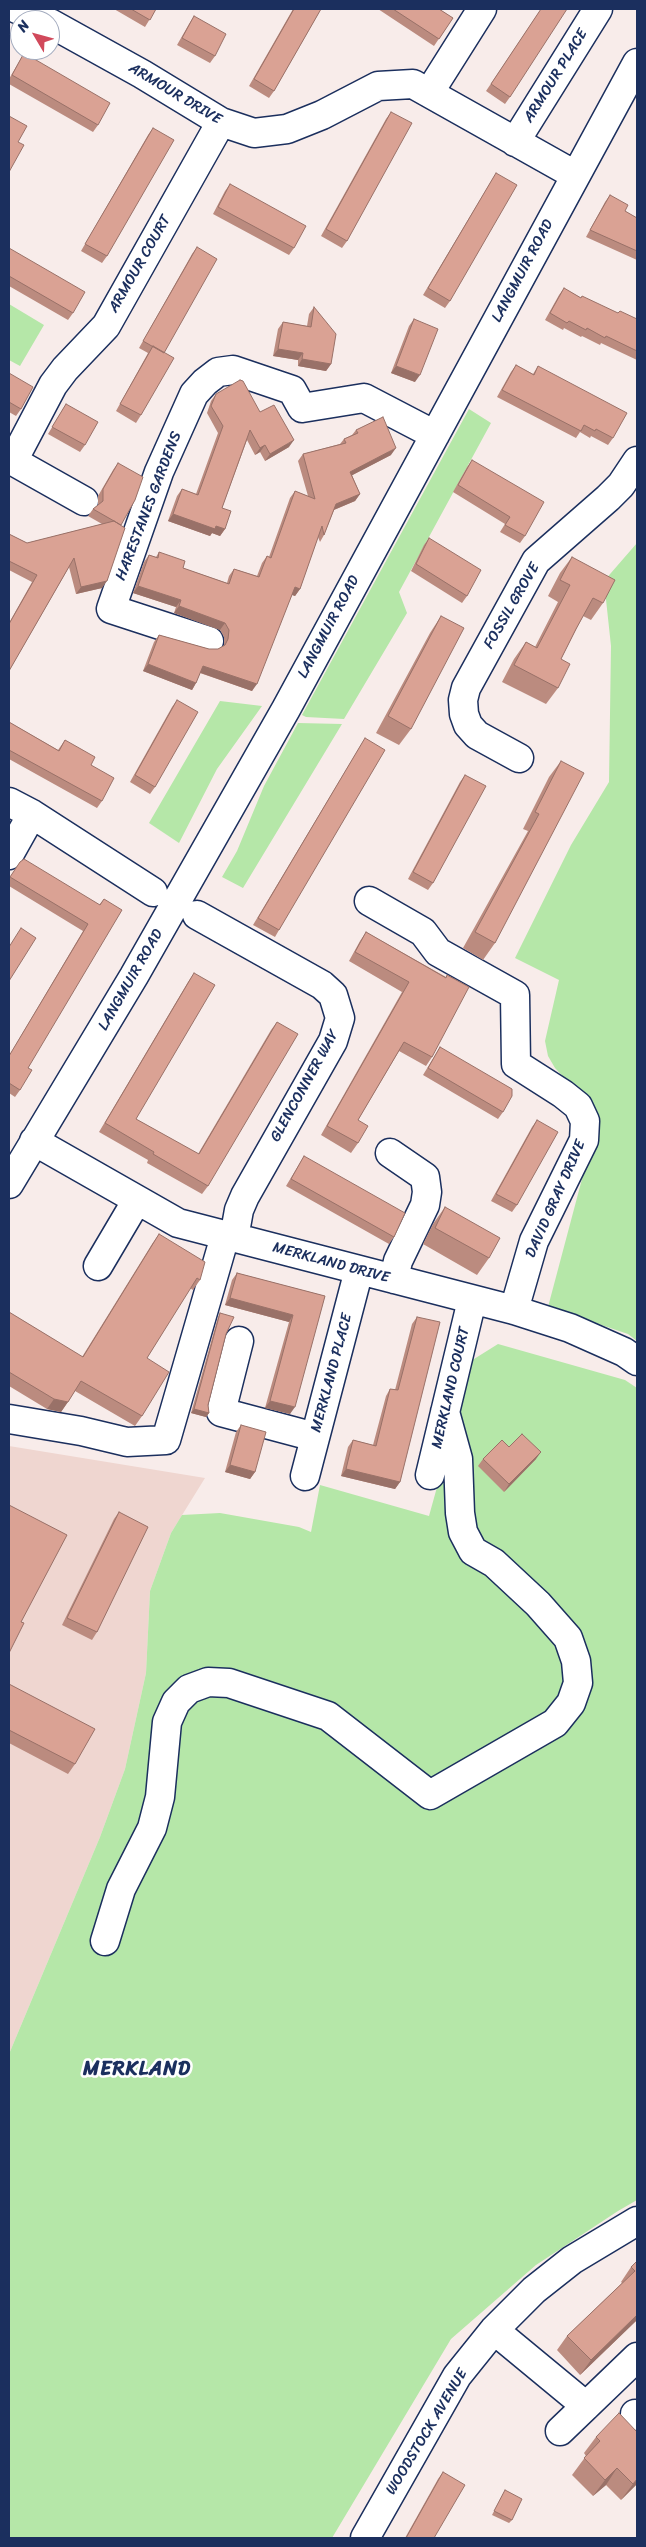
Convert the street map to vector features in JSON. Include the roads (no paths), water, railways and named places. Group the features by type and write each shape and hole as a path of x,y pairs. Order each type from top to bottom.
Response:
{"street":[{"path":"429,93 482,9"},
{"name":"ARMOUR PLACE","path":"515,142 598,9"},
{"name":"ARMOUR DRIVE","path":"60,29 142,74 221,122 254,133 287,129 322,115 378,86 413,84 575,175"},
{"name":"LANGMUIR ROAD","path":"9,1184 134,976 286,708 637,63"},
{"name":"ARMOUR COURT","path":"84,501 13,460 47,397 65,369 106,326 221,122"},
{"name":"HARESTANES GARDENS","path":"209,641 111,609 159,472 194,394 205,382 218,372 233,370 292,390 302,408 364,398 435,435"},
{"name":"FOSSIL GROVE","path":"519,758 477,735 468,726 464,714 463,700 466,688 536,561 608,498 621,485 637,461"},
{"path":"9,802 32,814 154,892"},
{"path":"9,855 32,814"},
{"name":"DAVID GRAY DRIVE","path":"369,901 424,932 438,952 515,995 516,1064 564,1094 578,1106 585,1121 584,1140 534,1241 514,1310"},
{"name":"GLENCONNER WAY","path":"9,1419 81,1431 127,1442 166,1440 239,1210 245,1196 333,1041 340,1018 333,995 322,985 197,915"},
{"name":"MERKLAND DRIVE","path":"34,1141 178,1223 514,1310 570,1328 624,1352 637,1361"},
{"path":"390,1153 425,1177 427,1192 424,1205 398,1261 394,1279"},
{"path":"98,1266 137,1200"},
{"name":"MERKLAND PLACE","path":"305,1476 359,1270"},
{"name":"MERKLAND COURT","path":"430,1475 472,1300"},
{"path":"239,1341 221,1412 315,1437"},
{"path":"105,1941 121,1889 152,1828 160,1797 167,1722 176,1702 189,1689 208,1682 229,1683 328,1716 430,1795 555,1723 571,1703 578,1682 576,1660 568,1638 538,1604 494,1563 473,1550 463,1532 460,1513 458,1460 445,1412"},
{"name":"WOODSTOCK AVENUE","path":"365,2538 457,2376 494,2330 534,2290 572,2260 637,2221"},
{"path":"494,2330 586,2406"},
{"path":"560,2431 637,2357"}],"district":[{"name":"MERKLAND","path":"137,2070"}]}
